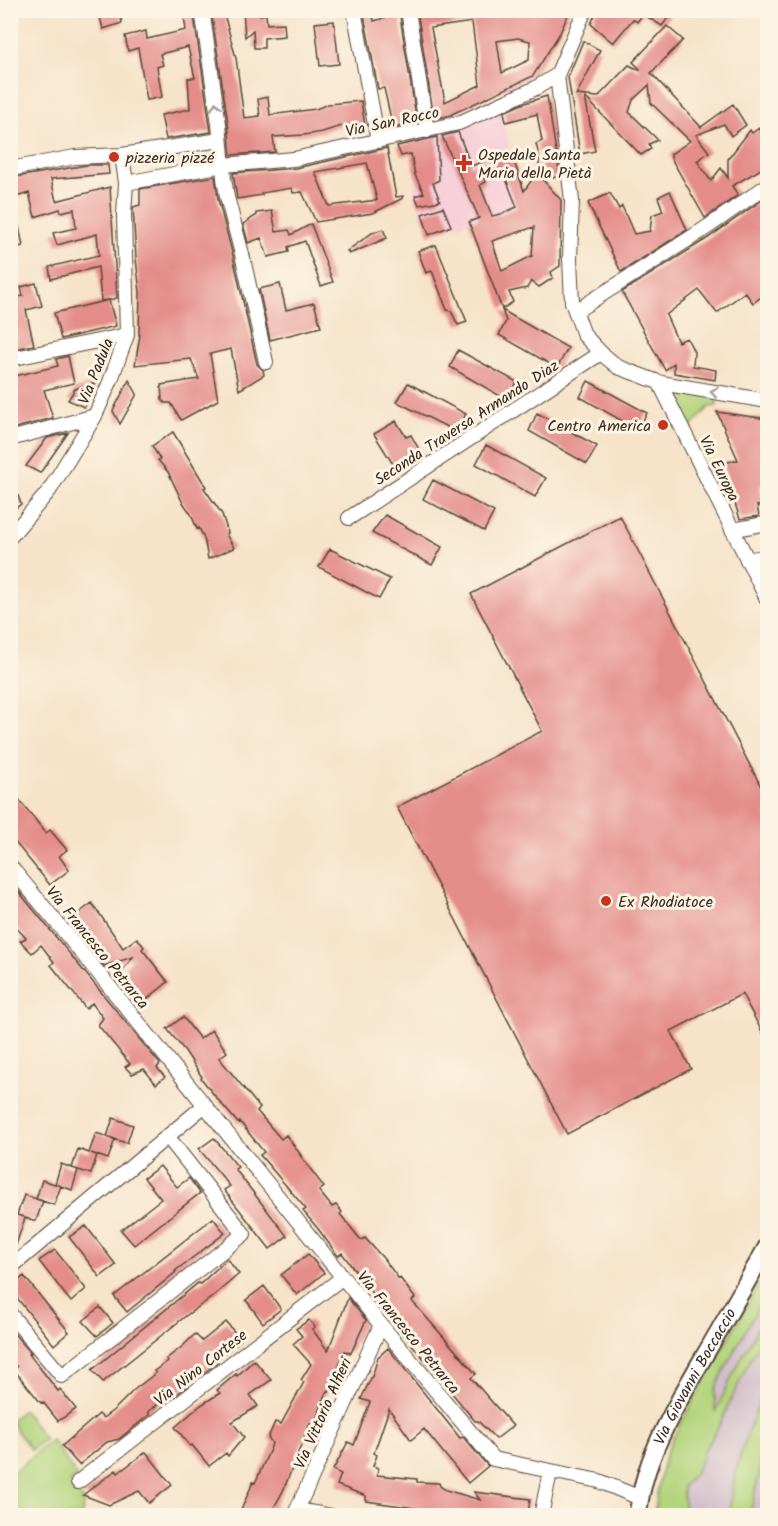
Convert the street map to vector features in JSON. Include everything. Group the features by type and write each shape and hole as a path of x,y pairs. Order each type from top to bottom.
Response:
{"street":[{"path":"202,10 227,197 266,363"},
{"path":"354,10 378,141"},
{"path":"408,10 427,131"},
{"path":"585,10 557,75 572,201 570,259 572,302 584,335 618,367 660,383 768,401"},
{"name":"Via San Rocco","path":"126,183 223,165 294,159 459,123 536,88 557,75"},
{"path":"10,169 75,157 122,155 220,140"},
{"name":"Via Padula","path":"10,537 49,491 95,416 127,335 124,214 126,183 122,155"},
{"path":"576,311 703,230 768,185"},
{"path":"10,359 127,335"},
{"name":"Seconda Traversa Armando Diaz","path":"349,518 601,353"},
{"name":"Via Europa","path":"660,383 768,601"},
{"path":"10,439 95,416"},
{"path":"732,530 768,523"},
{"path":"747,560 768,556"},
{"name":"Via Francesco Petrarca","path":"10,866 493,1460 598,1481 640,1498"},
{"path":"10,1268 205,1105"},
{"path":"10,1314 62,1376 244,1234 167,1136"},
{"name":"Via Giovanni Boccaccio","path":"638,1515 640,1498 651,1459 676,1406 768,1245"},
{"name":"Via Nino Cortese","path":"78,1482 343,1277"},
{"name":"Via Vittorio Alfieri","path":"295,1513 381,1325"},
{"path":"541,1515 550,1472"},
{"path":"295,1513 331,1515"}],"shaded area":[{"name":"Ospedale Santa Maria della Pietà","path":"501,112 524,192 534,200 434,234 424,219 415,196 415,175 408,140 457,129"},
{"path":"767,1269 767,1515 654,1516 662,1465 671,1441"}],"green space":[{"path":"671,391 716,396 717,406 709,407 688,430"},
{"path":"767,1269 767,1291 715,1389 715,1412 767,1311 767,1330 715,1434 703,1452 700,1464 683,1486 686,1515 654,1515 660,1478 668,1450"},
{"path":"766,1386 768,1386 767,1441 750,1515 729,1515 734,1480 742,1449"},
{"path":"23,1410 45,1439 31,1450 11,1423 11,1420"},
{"path":"52,1440 77,1476 70,1482 83,1500 82,1515 11,1516 11,1474"}],"building":[{"path":"119,10 122,23 103,29 99,13"},
{"path":"183,10 193,10 211,132 166,139 161,115 190,109 188,78 195,78 188,47 160,54 163,65 157,67 162,97 147,100 138,48 128,51 125,36 146,31 147,39 186,30"},
{"path":"211,10 223,10 236,58 244,118 260,116 258,99 268,97 270,115 316,109 328,104 361,101 365,126 345,125 304,135 273,137 275,152 231,155"},
{"path":"243,10 259,10 260,15 266,14 267,24 284,23 285,36 264,38 264,48 254,48 253,30 245,37"},
{"path":"363,10 372,10 374,21 391,16 391,10 399,10 417,123 393,128 384,88 378,89"},
{"path":"417,10 570,10 560,33 533,76 452,115 434,119","holes":["472,22 480,85 445,102 431,28","518,38 530,41 529,60 502,73 497,41"]},
{"path":"597,10 674,10 662,26 643,14 637,22 633,19 613,43 591,24"},
{"path":"334,21 339,64 320,66 315,23"},
{"path":"667,26 683,40 651,73 701,127 733,104 746,125 731,136 724,124 696,135 709,152 697,161 711,181 721,168 728,178 728,159 750,130 752,133 759,128 768,143 768,165 732,186 738,195 705,218 671,158 671,154 690,141 651,103 649,85 633,100 629,112 658,140 649,144 651,149 641,155 585,97 595,151 580,154 568,77 583,41 600,50 576,95 598,97 629,65 640,69 633,62"},
{"path":"547,96 560,176 543,180 561,200 560,266 551,272 553,278 539,287 531,281 527,288 509,292 513,302 502,309 469,222 479,218 442,136 458,132 471,166 511,152 524,191 539,170 536,144 542,141 537,114 506,122 504,112","holes":["502,169 517,207 492,216 480,185 486,182 482,174","534,227 532,256 502,271 492,241"]},
{"path":"437,137 439,180 433,183 440,201 419,205 415,196 424,193 415,175 411,154 401,156 397,146"},
{"path":"387,148 396,197 403,196 403,198 373,213 316,222 302,192 293,193 292,188 237,199 233,173 296,168","holes":["367,163 377,200 329,206 315,172"]},
{"path":"87,165 108,165 109,174 51,179 56,201 110,187 117,298 109,300 101,301 98,267 51,279 49,267 99,255 97,234 57,245 53,233 76,228 74,209 61,212 60,209 35,217 29,193 10,199 10,178"},
{"path":"215,176 218,199 257,364 263,370 264,375 239,390 231,349 210,354 218,400 181,420 171,403 165,403 162,400 161,385 199,379 191,359 135,365 140,335 140,292 133,207 140,205 140,189"},
{"path":"670,191 687,230 621,272 588,203 610,193 619,209 622,206 634,234 650,231 652,215 663,211 658,197"},
{"path":"768,196 768,221 762,225 768,233 768,292 753,303 745,292 717,313 699,290 666,315 678,342 687,338 694,352 693,366 716,370 715,380 674,373 674,363 665,370 622,292 708,238"},
{"path":"443,207 451,226 429,235 422,214"},
{"path":"15,208 23,246 10,249 10,209"},
{"path":"272,211 276,232 289,230 291,235 311,224 333,282 321,286 305,241 288,247 289,252 268,257 261,238 248,243 243,224 257,215 256,213"},
{"path":"383,229 387,238 349,254 347,251 372,233"},
{"path":"436,245 467,322 458,325 451,311 447,310 432,271 426,273 418,251"},
{"path":"36,283 42,306 26,310 34,345 10,350 10,299 23,296 21,287"},
{"path":"280,284 286,310 314,303 321,327 270,340 259,289"},
{"path":"109,300 116,326 61,339 54,313"},
{"path":"502,310 568,348 557,368 499,335 506,321"},
{"path":"458,350 517,382 507,400 450,367"},
{"path":"68,356 74,383 44,390 53,418 12,429 10,377 58,366 56,359"},
{"path":"129,380 137,394 120,424 113,411"},
{"path":"588,381 647,413 638,430 580,397"},
{"path":"96,383 84,407 68,400 75,389"},
{"path":"408,383 466,414 457,432 397,402"},
{"path":"717,412 768,419 768,484 760,486 765,505 757,506 759,516 740,519 722,463 738,460"},
{"path":"537,413 597,446 587,464 529,431"},
{"path":"396,421 406,437 411,435 422,455 396,469 374,434"},
{"path":"173,432 206,487 204,488 222,514 228,533 226,534 234,548 208,559 204,538 152,446"},
{"path":"68,433 40,473 26,466 47,438"},
{"path":"486,445 546,478 535,497 476,464"},
{"path":"10,478 12,478 21,504 10,513"},
{"path":"433,480 494,512 484,531 423,499"},
{"path":"385,515 442,547 432,565 372,533"},
{"name":"Ex Rhodiatoce","path":"620,516 768,800 768,1043 742,994 671,1031 691,1069 567,1134 397,807 542,731 471,594"},
{"path":"330,549 390,579 379,599 319,567"},
{"path":"16,796 46,833 50,830 67,850 59,856 69,870 50,885 10,836 10,801"},
{"path":"10,881 160,1064 157,1068 165,1077 156,1084 144,1069 132,1074 125,1067 130,1064 98,1025 103,1018 92,1003 86,1009 51,965 54,962 41,945 32,953 20,941 26,938 10,921 16,916 11,910"},
{"path":"92,903 123,948 137,938 144,947 142,949 168,982 141,1004 124,984 121,986 115,980 133,957 104,966 85,942 89,933 75,916"},
{"path":"183,1017 200,1039 212,1030 227,1052 219,1058 260,1108 257,1111 281,1139 286,1135 324,1187 319,1191 332,1207 336,1205 342,1212 340,1214 361,1240 365,1238 400,1278 415,1298 412,1301 476,1374 471,1378 513,1426 496,1439 478,1421 475,1421 391,1319 342,1253 338,1256 303,1211 306,1209 260,1155 264,1152 214,1095 185,1051 167,1029"},
{"path":"113,1118 133,1125 127,1143 107,1137"},
{"path":"96,1133 115,1139 108,1159 97,1155 91,1174 72,1168 78,1149 89,1153"},
{"path":"214,1138 238,1167 235,1169 287,1236 270,1249 224,1190 230,1186 199,1149"},
{"path":"61,1164 78,1170 72,1190 55,1184"},
{"path":"160,1166 177,1187 189,1178 200,1193 134,1245 121,1230 161,1199 144,1178"},
{"path":"42,1180 61,1186 54,1205 36,1199"},
{"path":"24,1195 43,1201 36,1221 25,1218 13,1254 10,1255 10,1213 17,1215"},
{"path":"213,1218 225,1233 127,1312 114,1296"},
{"path":"86,1226 116,1265 100,1277 69,1237"},
{"path":"55,1250 86,1289 71,1302 39,1261"},
{"path":"308,1254 324,1273 297,1295 281,1275"},
{"path":"227,1259 239,1274 211,1298 103,1382 92,1370 198,1283 200,1284"},
{"path":"24,1276 69,1332 54,1345 10,1289"},
{"path":"264,1286 281,1309 263,1323 246,1300"},
{"path":"348,1298 366,1320 351,1353 345,1351 314,1425 310,1423 283,1491 271,1513 265,1511 263,1515 239,1515 271,1447 272,1443 268,1438 275,1422 281,1424 311,1364 293,1344 302,1336 296,1329 309,1320 315,1327 312,1329 328,1351"},
{"path":"100,1307 113,1323 97,1336 83,1321"},
{"path":"226,1322 241,1340 216,1360 218,1362 163,1405 161,1402 149,1411 149,1415 119,1439 107,1442 79,1465 62,1446 99,1414 103,1418 115,1409 195,1334 202,1341"},
{"path":"10,1329 31,1353 29,1354 58,1391 60,1389 76,1409 58,1421 14,1370 17,1367 10,1360"},
{"path":"388,1348 460,1438 463,1437 488,1466 468,1483 424,1429 411,1440 389,1409 374,1453 377,1455 373,1466 378,1468 377,1475 417,1479 417,1482 439,1483 446,1490 480,1500 474,1492 530,1499 528,1515 465,1515 366,1501 366,1496 337,1485 341,1474 333,1470 348,1442 354,1445 370,1402 361,1399 378,1357"},
{"path":"254,1360 271,1380 250,1395 258,1406 232,1422 244,1437 228,1456 226,1453 209,1466 175,1427 201,1405 220,1393 217,1390"},
{"path":"146,1452 172,1485 149,1503 139,1491 109,1505 83,1495 116,1470 118,1473"}],"place":[{"name":"pizzeria pizzé","path":"114,157"},
{"name":"Ospedale Santa Maria della Pietà","path":"464,163"},
{"name":"Centro America","path":"663,425"},
{"name":"Ex Rhodiatoce","path":"606,901"}]}
